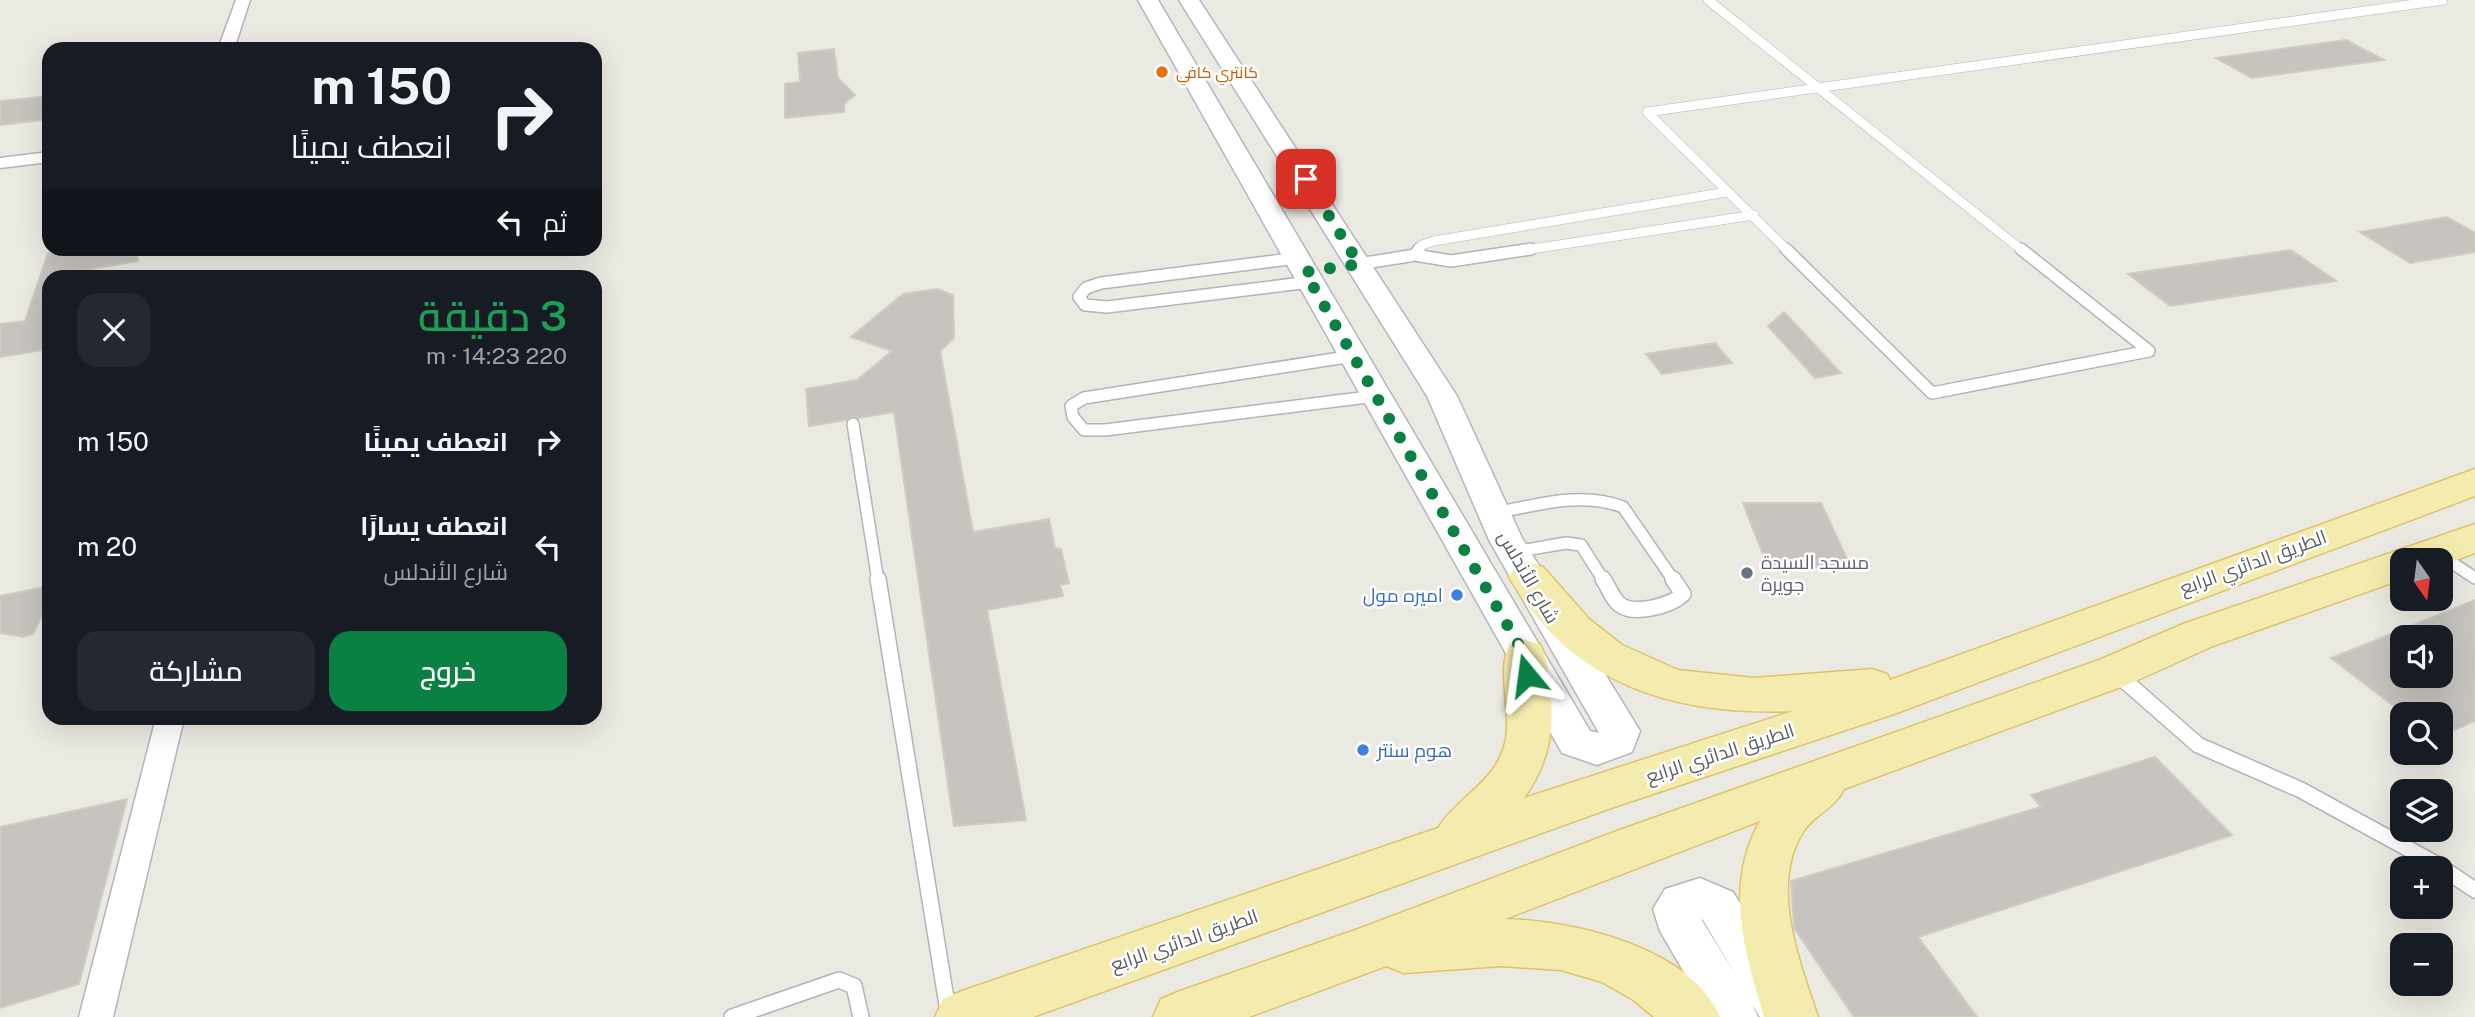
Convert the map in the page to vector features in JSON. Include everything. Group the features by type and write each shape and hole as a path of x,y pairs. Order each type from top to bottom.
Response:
{"main road":[{"name":"شارع الأندلس","path":"1148,0 1576,741 1587,749 1604,749 1618,741 1620,731 1493,514 1457,424 1359,264 1189,0"},
{"path":"1304,271 1359,264"},
{"name":"الطريق الدائري الرابع","path":"962,1017 1451,845 1947,677 2475,482"},
{"path":"2448,548 2475,538"},
{"path":"1522,565 1574,629 1604,653 1640,673 1680,688 1722,696 1764,697 1947,677"},
{"path":"1180,1017 1360,952 1840,770 2114,672 2198,635 2390,569"},
{"path":"1451,845 1498,795 1524,755 1530,734 1525,656"},
{"path":"1791,1017 1770,952 1764,920 1767,863 1775,837 1788,815 1840,770"},
{"path":"1735,1017 1676,917 1675,909 1680,903 1700,897 1717,906 1786,1017"},
{"path":"1360,952 1488,942 1543,941 1599,955 1652,983 1693,1017"}],"street":[{"path":"228,42 243,0"},
{"path":"0,163 42,158"},
{"path":"96,1017 168,725"}],"lane":[{"path":"1708,0 1818,86 2149,351 1932,393 1647,112 1818,86 2443,0"},
{"path":"1415,255 1422,245 1434,241 1727,192"},
{"path":"1359,264 1415,255 1451,261 1754,215"},
{"path":"1304,271 1107,307 1085,305 1079,297 1086,288 1101,282 1304,271"},
{"path":"1353,356 1084,398 1071,406 1073,417 1084,430 1105,430 1376,396"},
{"path":"853,424 949,1017"},
{"path":"1493,514 1588,498 1610,500 1623,507 1683,594 1676,601 1635,610 1619,604 1581,545 1566,543 1522,565"},
{"path":"2454,571 2475,578"},
{"path":"2114,672 2198,745 2301,790 2436,864 2475,890"},
{"path":"732,1017 839,980 854,986 861,1017"}],"building":[{"path":"2346,40 2384,60 2252,78 2216,58"},
{"path":"834,49 838,78 855,95 844,104 844,112 785,118 785,84 800,82 798,53"},
{"path":"42,97 42,119 0,125 0,101"},
{"path":"2447,217 2475,233 2475,252 2410,263 2360,232"},
{"path":"2291,250 2336,281 2170,306 2128,274"},
{"path":"47,256 137,256 138,261 85,270 42,270"},
{"path":"42,271 42,350 0,357 0,324 25,321"},
{"path":"937,289 953,295 954,338 940,351 973,532 1049,519 1055,548 1061,549 1069,583 1060,585 1063,596 987,610 1026,820 954,826 894,412 858,418 852,416 846,420 809,426 806,389 857,380 892,351 851,337 903,294"},
{"path":"1784,312 1841,373 1815,378 1768,326"},
{"path":"1715,343 1732,363 1662,374 1646,354"},
{"path":"1743,503 1821,503 1851,567 1768,567"},
{"path":"42,587 42,616 33,634 23,637 0,633 0,596"},
{"path":"2475,600 2475,721 2453,731 2453,702 2390,703 2331,658 2390,634 2390,688 2453,688 2453,625 2413,625 2454,611 2454,608"},
{"path":"2155,757 2232,835 1918,937 1977,1017 1854,1017 1794,928 1791,881 2041,807 2031,795"},
{"path":"127,799 79,984 0,1008 0,827"}],"place":[{"name":"كانتري كافي","path":"1162,72"},
{"name":"مسجد السيدة جويرة","path":"1747,573"},
{"name":"اميره مول","path":"1457,595"},
{"name":"هوم سنتر","path":"1363,750"}],"route":[{"path":"1306,179 1359,264 1305,272 1525,656 1527,675"}]}
